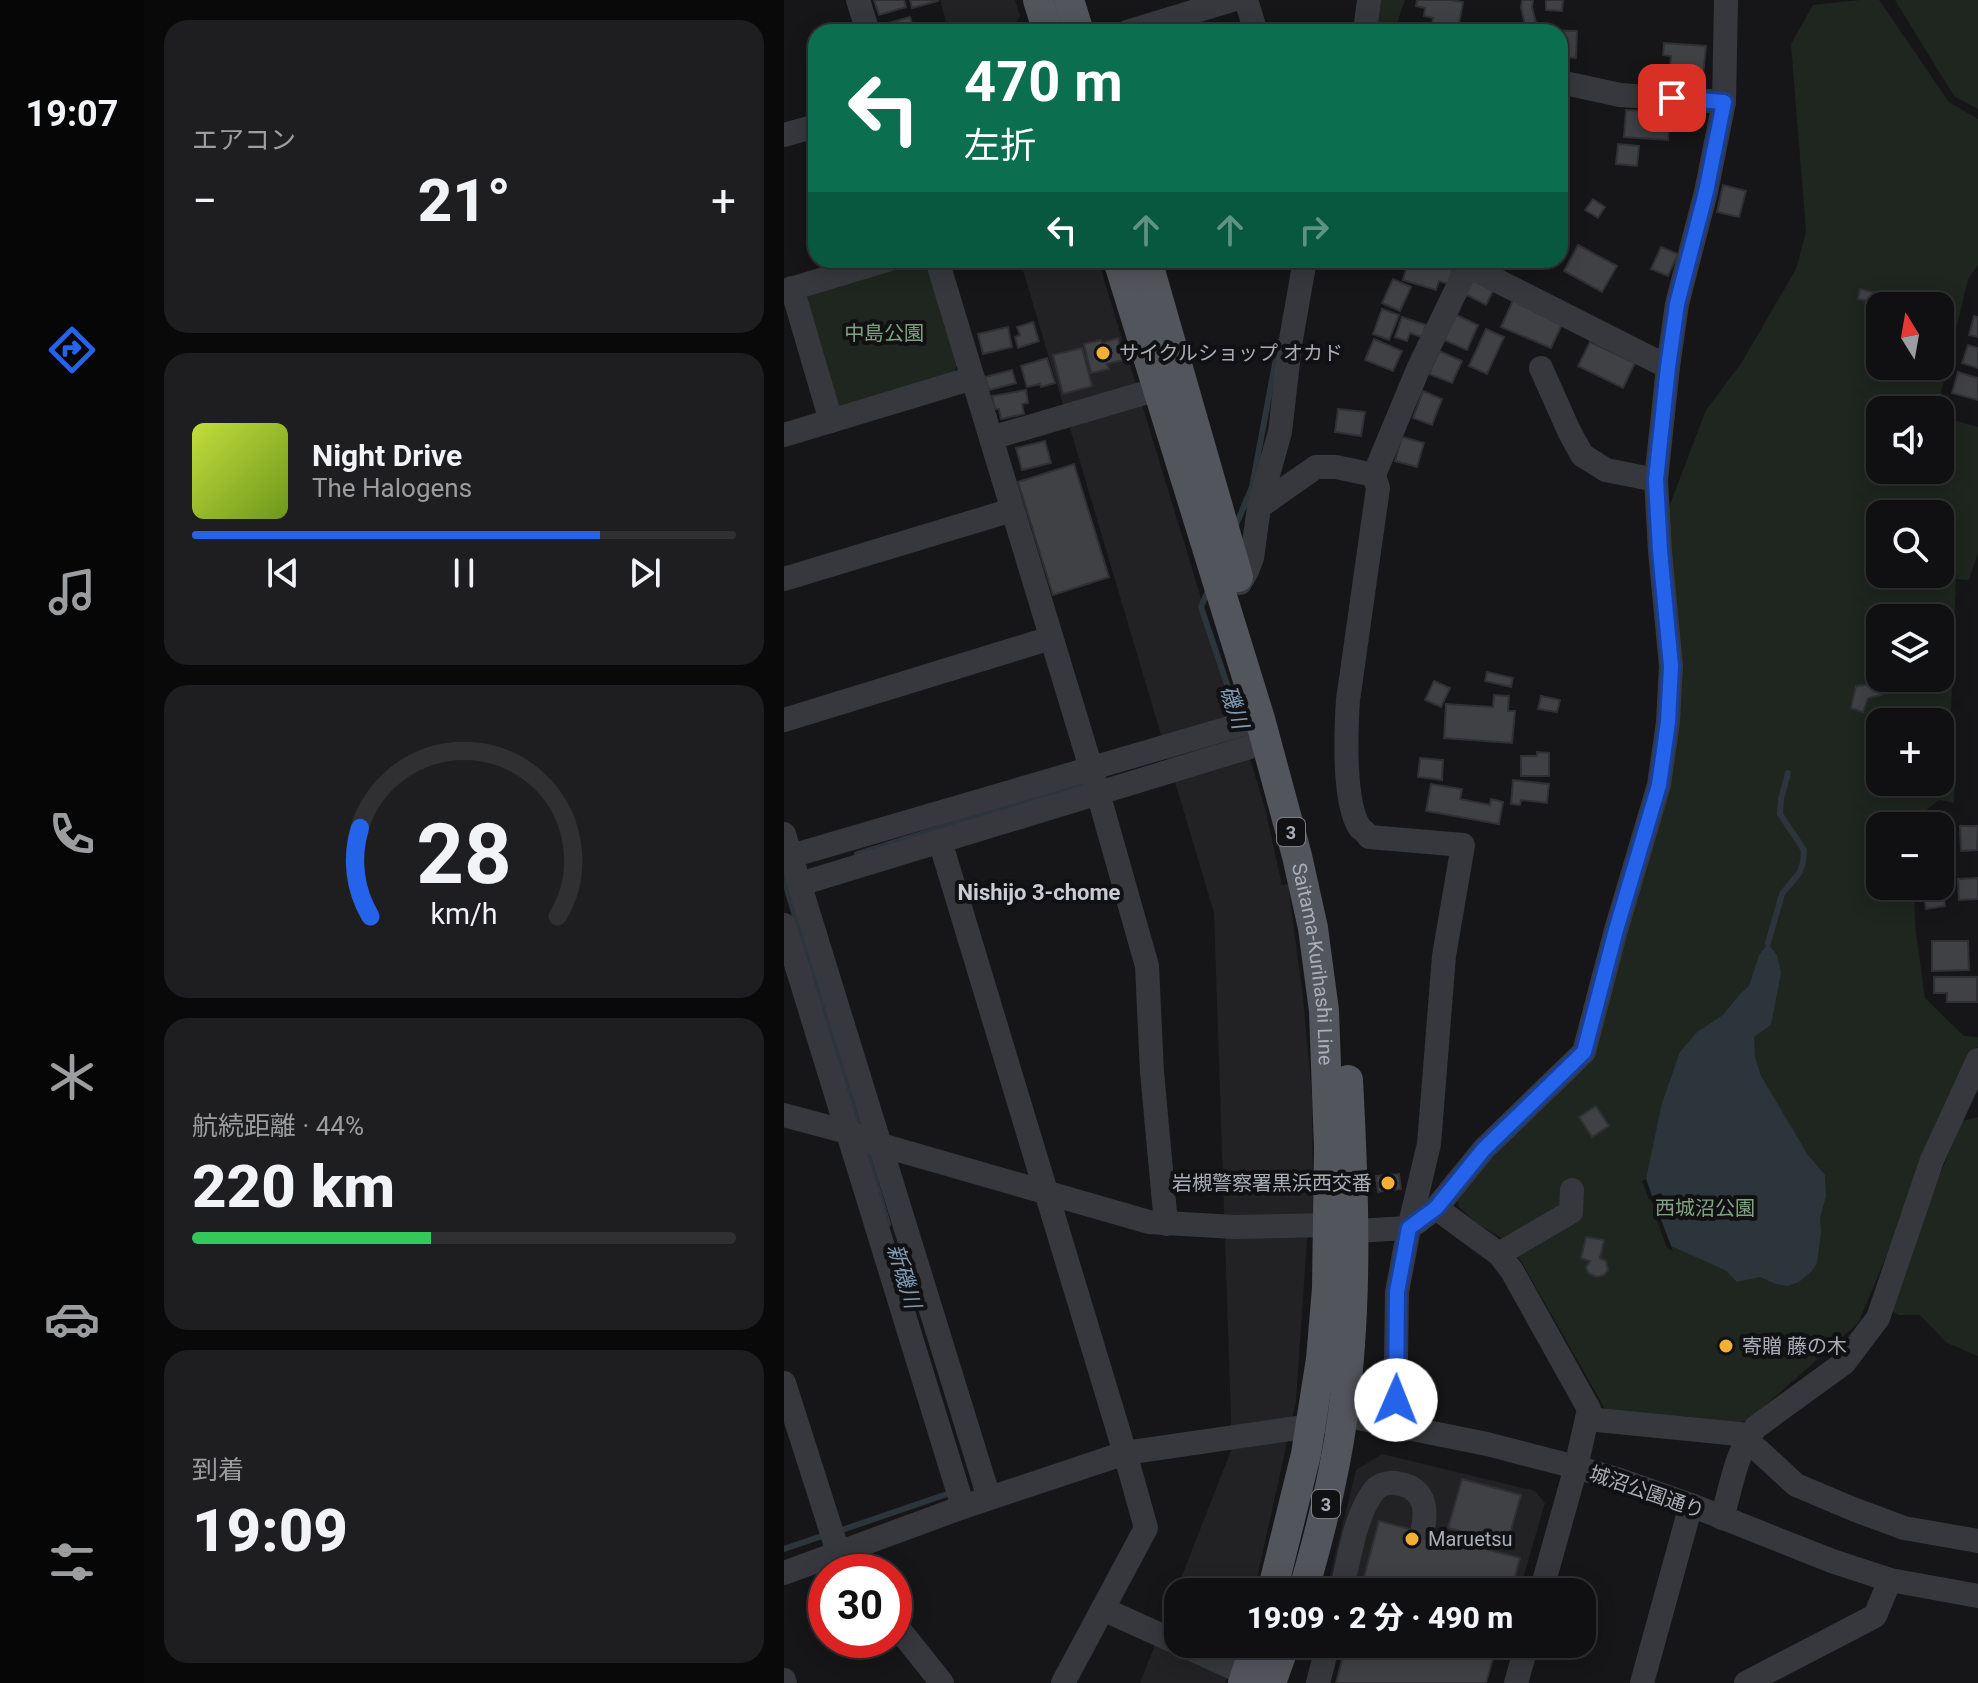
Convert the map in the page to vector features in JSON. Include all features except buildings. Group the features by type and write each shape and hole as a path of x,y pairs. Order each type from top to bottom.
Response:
{"main road":[{"path":"1038,0 1046,24"},
{"path":"1069,0 1076,24"},
{"name":"Saitama-Kurihashi Line","path":"1120,268 1263,731 1313,928 1324,1011 1329,1133 1341,1228 1348,1361 1333,1473 1307,1578"},
{"name":"Saitama-Kurihashi Line","path":"1149,268 1293,768 1332,925 1342,1006 1350,1118 1341,1228 1327,1288 1311,1426 1276,1578"},
{"path":"1253,1680 1255,1658"},
{"path":"1253,1680 1273,1658"}],"street":[{"path":"858,0 866,24"},
{"path":"1153,24 1232,0"},
{"path":"1246,0 1254,24"},
{"path":"1366,24 1369,0"},
{"path":"784,1115 1149,1222 1234,1227 1409,1228 1436,1208 1484,1149 1584,1052 1659,785 1666,738 1671,666 1656,480 1677,304 1706,192 1724,102 1726,0"},
{"path":"1568,84 1620,95 1724,102"},
{"path":"784,135 808,128"},
{"path":"831,421 788,290 861,268"},
{"path":"939,268 1091,768 1147,966 1152,1072 1166,1224"},
{"path":"1240,583 1252,558 1259,507 1280,432 1290,345 1304,268"},
{"path":"1395,1426 1396,1305 1409,1228 1429,1144 1444,956 1463,845 1369,837 1360,828 1351,801 1348,700 1376,506 1378,488 1374,475 1461,268"},
{"path":"1473,268 1668,367"},
{"path":"1541,368 1582,455 1606,470 1656,480"},
{"path":"784,435 973,378"},
{"path":"991,438 1158,389"},
{"path":"1259,507 1316,467 1336,467 1374,475"},
{"path":"784,579 1012,510"},
{"path":"784,720 1051,638"},
{"path":"989,1498 787,845 1091,768 1263,731"},
{"path":"800,884 1098,793 1263,731"},
{"path":"940,841 1146,1528 1063,1683"},
{"path":"784,925 963,1507"},
{"path":"1722,1518 1747,1440 1756,1427 1844,1363 1878,1318 1932,1160 1978,1060"},
{"path":"1499,1254 1571,1212 1572,1190"},
{"path":"1436,1208 1499,1254 1512,1271 1589,1409 1545,1578"},
{"path":"784,1383 840,1554"},
{"path":"784,1573 836,1549 1125,1453 1311,1426 1343,1415"},
{"name":"城沼公園通り","path":"1343,1415 1487,1444 1576,1467 1691,1505 1820,1557 1890,1580 1978,1596"},
{"path":"1587,1419 1747,1440 1796,1485 1904,1528 1978,1541"},
{"path":"1350,1578 1362,1511 1376,1488 1389,1482 1409,1485 1418,1492 1424,1505 1423,1528"},
{"path":"1642,1683 1691,1505"},
{"path":"1746,1683 1875,1616 1890,1580"},
{"path":"1103,1609 1164,1636"},
{"path":"912,1646 942,1683"},
{"path":"1209,1658 1253,1680"},
{"path":"1318,1683 1324,1658"},
{"path":"1516,1683 1523,1658"}],"shaded area":[{"path":"940,0 1015,0 1020,16 1016,24 947,24"},
{"path":"1022,268 1100,268 1265,808 1282,885 1288,884 1312,1097 1313,1219 1307,1240 1296,1401 1257,1578 1181,1578 1232,1448 1214,913"},
{"path":"1768,943 1777,955 1781,973 1771,1025 1754,1037 1755,1057 1761,1076 1808,1155 1825,1175 1826,1196 1820,1218 1817,1263 1799,1282 1788,1286 1760,1277 1737,1282 1725,1270 1671,1246 1659,1214 1668,1211 1662,1194 1652,1197 1646,1179 1662,1103 1680,1052 1697,1032 1723,1015 1749,986 1759,955"},
{"path":"1382,1454 1535,1491 1545,1503 1523,1578 1329,1578 1356,1470"},
{"path":"1164,1622 1164,1658 1233,1658 1225,1683 1140,1683"}],"green space":[{"path":"1377,0 1405,0 1397,24 1376,24"},
{"name":"西城沼公園","path":"1879,0 1949,102 1978,119 1978,265 1968,279 1954,338 1954,292 1866,292 1866,380 1944,380 1940,396 1866,396 1866,484 1954,484 1954,420 1978,427 1978,553 1969,580 1956,579 1954,631 1954,604 1866,604 1866,692 1952,692 1951,708 1866,708 1866,796 1954,796 1954,739 1956,759 1954,803 1939,800 1924,812 1866,812 1866,900 1914,900 1925,998 1964,1036 1978,1037 1978,1046 1961,1077 1857,1324 1750,1419 1735,1424 1605,1409 1521,1261 1502,1238 1478,1224 1459,1207 1456,1197 1591,1057 1668,780 1664,520 1706,410 1742,362 1796,269 1806,232 1791,44 1813,5"},
{"path":"1895,0 1978,0 1978,109 1954,96"},
{"name":"中島公園","path":"898,268 928,268 958,362 954,373 835,407 803,295"},
{"path":"1978,1117 1978,1356 1947,1343 1920,1315 1898,1315 1886,1306 1962,1121"}],"pier":[{"path":"1646,1179 1652,1196 1661,1193 1668,1211 1659,1215 1673,1251 1667,1248 1655,1215 1663,1209 1659,1198 1649,1199 1642,1181"}],"waterway":[{"name":"磯川","path":"1236,525 1252,487 1279,342"},
{"name":"磯川","path":"1208,591 1201,607 1239,720"},
{"path":"1768,943 1782,894 1800,872 1803,862 1804,850 1780,814 1788,773"},
{"name":"磯川","path":"857,854 1088,784"},
{"name":"新磯川","path":"784,879 859,1128"},
{"name":"新磯川","path":"865,1146 888,1224"},
{"name":"新磯川","path":"839,1531 953,1492"},
{"name":"新磯川","path":"784,1549 828,1534"}],"place":[{"name":"サイクルショップ オカド","path":"1103,353"},
{"name":"岩槻警察署黒浜西交番","path":"1388,1183"},
{"name":"寄贈 藤の木","path":"1726,1346"},
{"name":"Maruetsu","path":"1412,1539"}],"district":[{"name":"Nishijo 3-chome","path":"1039,892"}],"route":[{"path":"1396,1400 1397,1292 1409,1228 1436,1208 1484,1149 1584,1052 1659,785 1668,722 1671,666 1656,480 1677,304 1706,192 1724,102 1672,98"}]}
